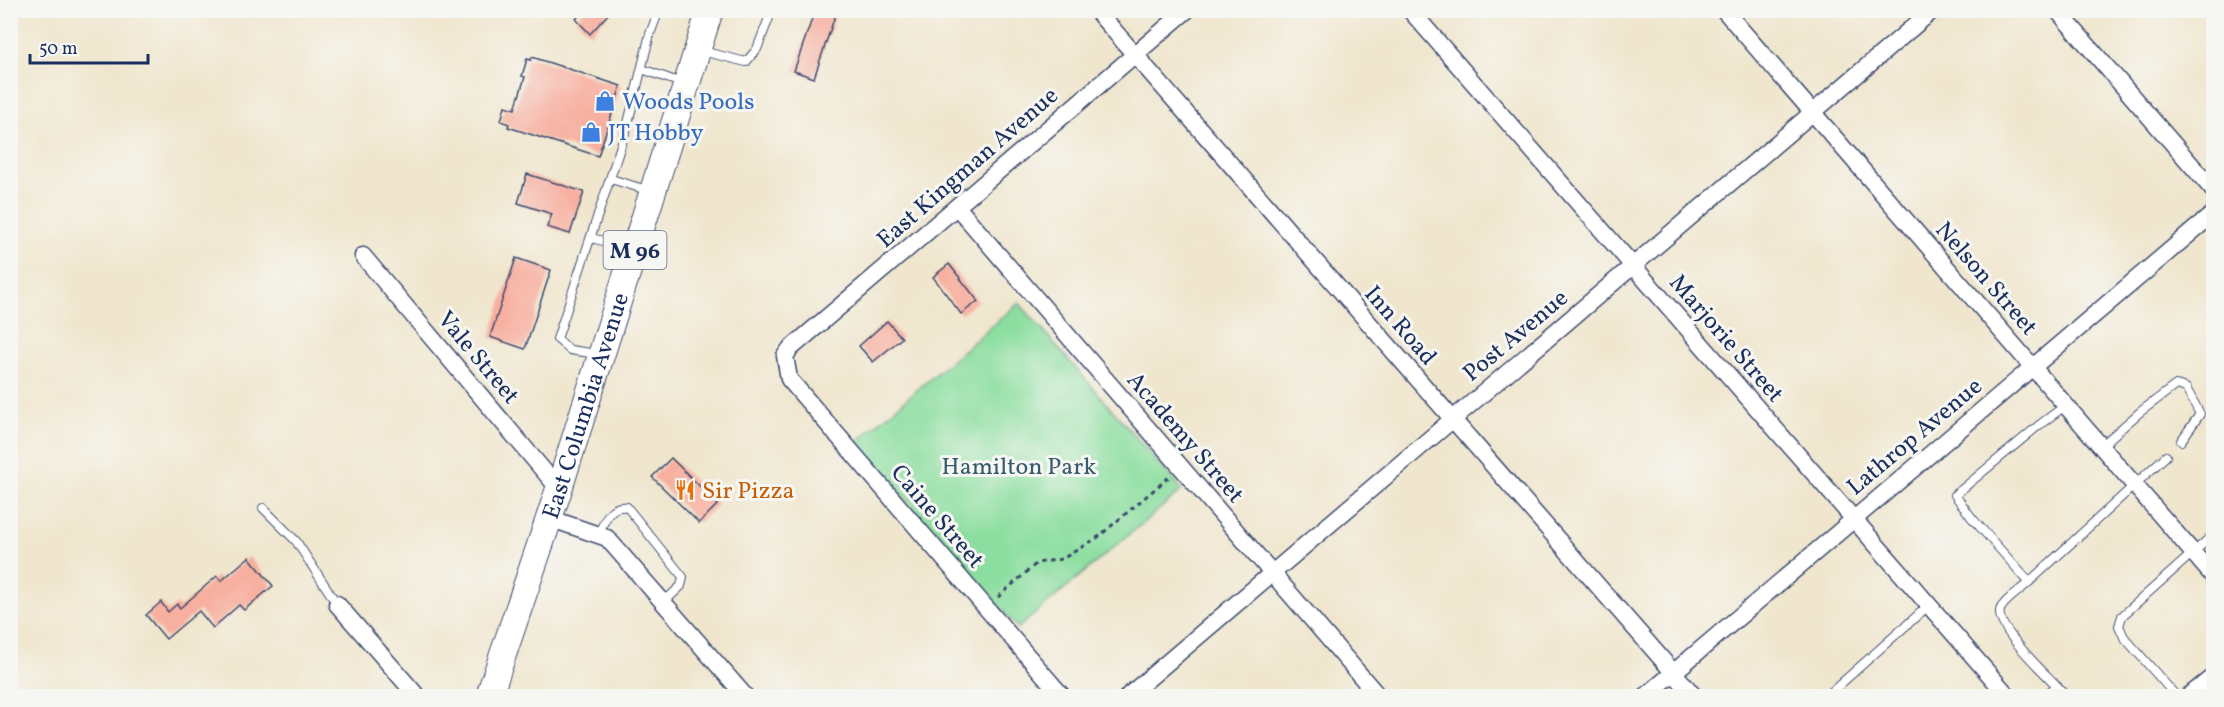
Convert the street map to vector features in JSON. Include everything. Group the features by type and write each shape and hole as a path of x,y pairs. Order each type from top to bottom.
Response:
{"main road":[{"name":"East Columbia Avenue","path":"489,696 559,489 710,10"}],"street":[{"name":"Inn Road","path":"1096,10 1695,696"},
{"name":"East Kingman Avenue","path":"784,364 785,356 790,349 958,208 1187,10"},
{"name":"Marjorie Street","path":"1410,10 2008,696"},
{"name":"Nelson Street","path":"1724,10 2214,577"},
{"name":"Post Avenue","path":"1128,696 1933,10"},
{"path":"2057,10 2214,191"},
{"name":"Academy Street","path":"958,208 1378,696"},
{"name":"Lathrop Avenue","path":"1646,696 2214,213"},
{"name":"Vale Street","path":"363,256 559,489"},
{"name":"Caine Street","path":"784,364 789,379 1062,696"},
{"path":"549,518 607,538 745,696"},
{"path":"337,604 417,696"},
{"path":"2189,696 2214,676"}],"lane":[{"path":"602,355 570,350 557,339 611,179 659,10"},
{"path":"698,50 746,62 758,49 772,10"},
{"path":"642,69 687,85"},
{"path":"611,179 653,192"},
{"path":"591,238 635,249"},
{"path":"2100,447 2140,411 2176,385 2186,388 2200,414 2181,441"},
{"path":"2029,582 1972,518 1955,495 2028,433 2067,405"},
{"path":"2066,696 2005,629 1999,617 2001,608 2166,456"},
{"path":"598,535 612,508 619,505 627,507 683,577 681,585 663,603"},
{"path":"263,508 296,541 337,604"},
{"path":"2176,696 2124,637 2119,626 2122,616 2214,534"},
{"path":"1827,696 1928,606"},
{"path":"2044,696 2057,686"}],"path":[{"path":"988,611 1001,593 1037,563 1062,559 1097,538 1181,468"}],"green space":[{"name":"Hamilton Park","path":"1019,303 1182,490 1018,628 856,442"}],"building":[{"path":"584,10 612,10 590,34 576,19"},
{"path":"815,10 837,10 814,78 794,71"},
{"path":"532,57 621,86 598,156 508,127 509,124 501,121 505,106 515,109 525,77 522,76 527,59 531,60"},
{"path":"527,174 584,192 570,234 547,227 552,214 518,203"},
{"path":"516,258 551,270 525,349 490,337"},
{"path":"949,264 978,301 961,314 933,277"},
{"path":"887,321 902,338 873,362 859,346"},
{"name":"Sir Pizza","path":"671,458 718,504 699,523 652,477"},
{"path":"249,557 273,586 244,610 239,605 213,628 199,611 166,639 146,615 161,602 168,612 177,604 180,608 217,576 221,581"}],"place":[{"name":"Woods Pools","path":"605,101"},
{"name":"JT Hobby","path":"591,132"},
{"name":"Sir Pizza","path":"685,490"}]}
